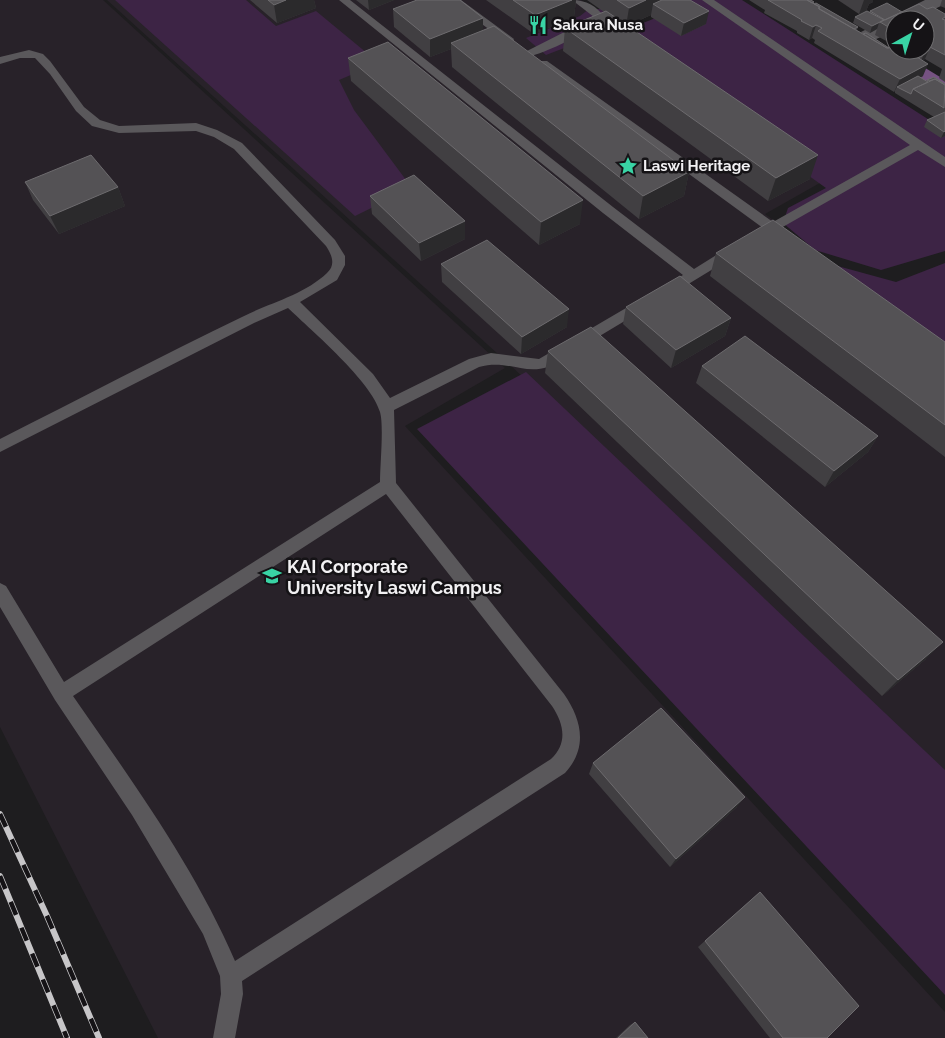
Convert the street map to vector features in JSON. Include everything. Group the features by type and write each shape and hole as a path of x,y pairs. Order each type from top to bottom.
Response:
{"street":[{"path":"865,37 885,27"}],"lane":[{"path":"344,0 600,204 693,275"},
{"path":"454,0 796,245"},
{"path":"529,54 558,41 600,18 577,0"},
{"path":"707,0 917,146 945,163"},
{"path":"0,61 21,54 32,53 39,56 85,114 97,123 112,128 195,127 220,136 238,146 324,236 337,252 339,260 338,270 330,278 290,301 249,319 0,446"},
{"path":"386,407 474,363 491,358 503,358 535,364 543,363 746,243 917,146"},
{"path":"231,976 558,766 570,750 572,728 564,707 388,485 388,414 386,407 368,378 290,301"},
{"path":"61,694 388,485"},
{"path":"0,591 61,694 139,808 210,926 231,976 232,994 224,1038"}],"shaded area":[{"name":"KAI Corporate University Laswi Campus","path":"0,0 103,0 505,368 405,426 945,1012 945,1038 158,1038 0,727"},
{"path":"107,0 581,0 841,171 765,214 945,345 945,773 509,364"},
{"path":"115,0 246,0 276,26 316,11 379,63 339,80 354,110 412,188 355,216"},
{"path":"673,0 742,0 945,130 945,251 881,270 815,250 783,223 788,208 826,188 606,32 546,55 526,38 580,16 589,9 621,9 643,23 683,7"},
{"path":"823,262 896,282 945,263 945,348"},
{"path":"526,372 945,770 945,995 417,429"}],"building":[{"path":"268,0 286,0 274,5"},
{"path":"417,0 460,0 483,18 430,39 393,9"},
{"path":"513,0 572,0 535,15"},
{"path":"617,0 646,0 629,8"},
{"path":"662,0 690,0 709,11 684,23 653,4"},
{"path":"768,0 807,0 885,47 885,60 922,60 928,64 900,79 818,31 822,28 816,25 813,27"},
{"path":"816,3 858,27 854,29 819,9 820,7 814,4"},
{"path":"887,3 899,10 885,10 885,20 870,11"},
{"path":"919,4 927,9 933,7 945,14 945,17 942,19 945,20 945,55 935,50 935,10 906,10"},
{"path":"606,11 818,155 776,178 565,28"},
{"path":"867,11 884,20 872,26 855,17"},
{"path":"494,26 689,172 643,196 451,43"},
{"path":"866,33 885,47 863,34"},
{"path":"388,42 583,200 541,222 348,58"},
{"path":"918,76 928,82 913,89 911,94 897,87"},
{"path":"934,77 945,85 935,79 927,80"},
{"path":"935,79 945,85 944,108 913,89"},
{"path":"945,112 945,131 944,132 927,120"},
{"path":"91,155 118,187 50,216 25,182"},
{"path":"414,175 465,221 419,243 370,196"},
{"path":"773,220 945,342 945,425 716,253"},
{"path":"487,240 569,309 522,337 441,264"},
{"path":"680,276 731,318 676,350 626,307"},
{"path":"591,327 943,642 898,680 548,351"},
{"path":"745,336 878,436 834,471 702,366"},
{"path":"661,708 745,797 676,859 593,763"},
{"path":"760,892 859,1006 827,1038 783,1038 705,941"},
{"path":"635,1022 648,1038 618,1038"}],"waterway":[{"path":"898,60 945,89"}],"railway":[{"path":"0,814 47,916 99,1038"},
{"path":"0,876 67,1038"}],"place":[{"name":"Sakura Nusa","path":"538,25"},
{"name":"Laswi Heritage","path":"628,166"},
{"name":"KAI Corporate University Laswi Campus","path":"272,576"}]}
